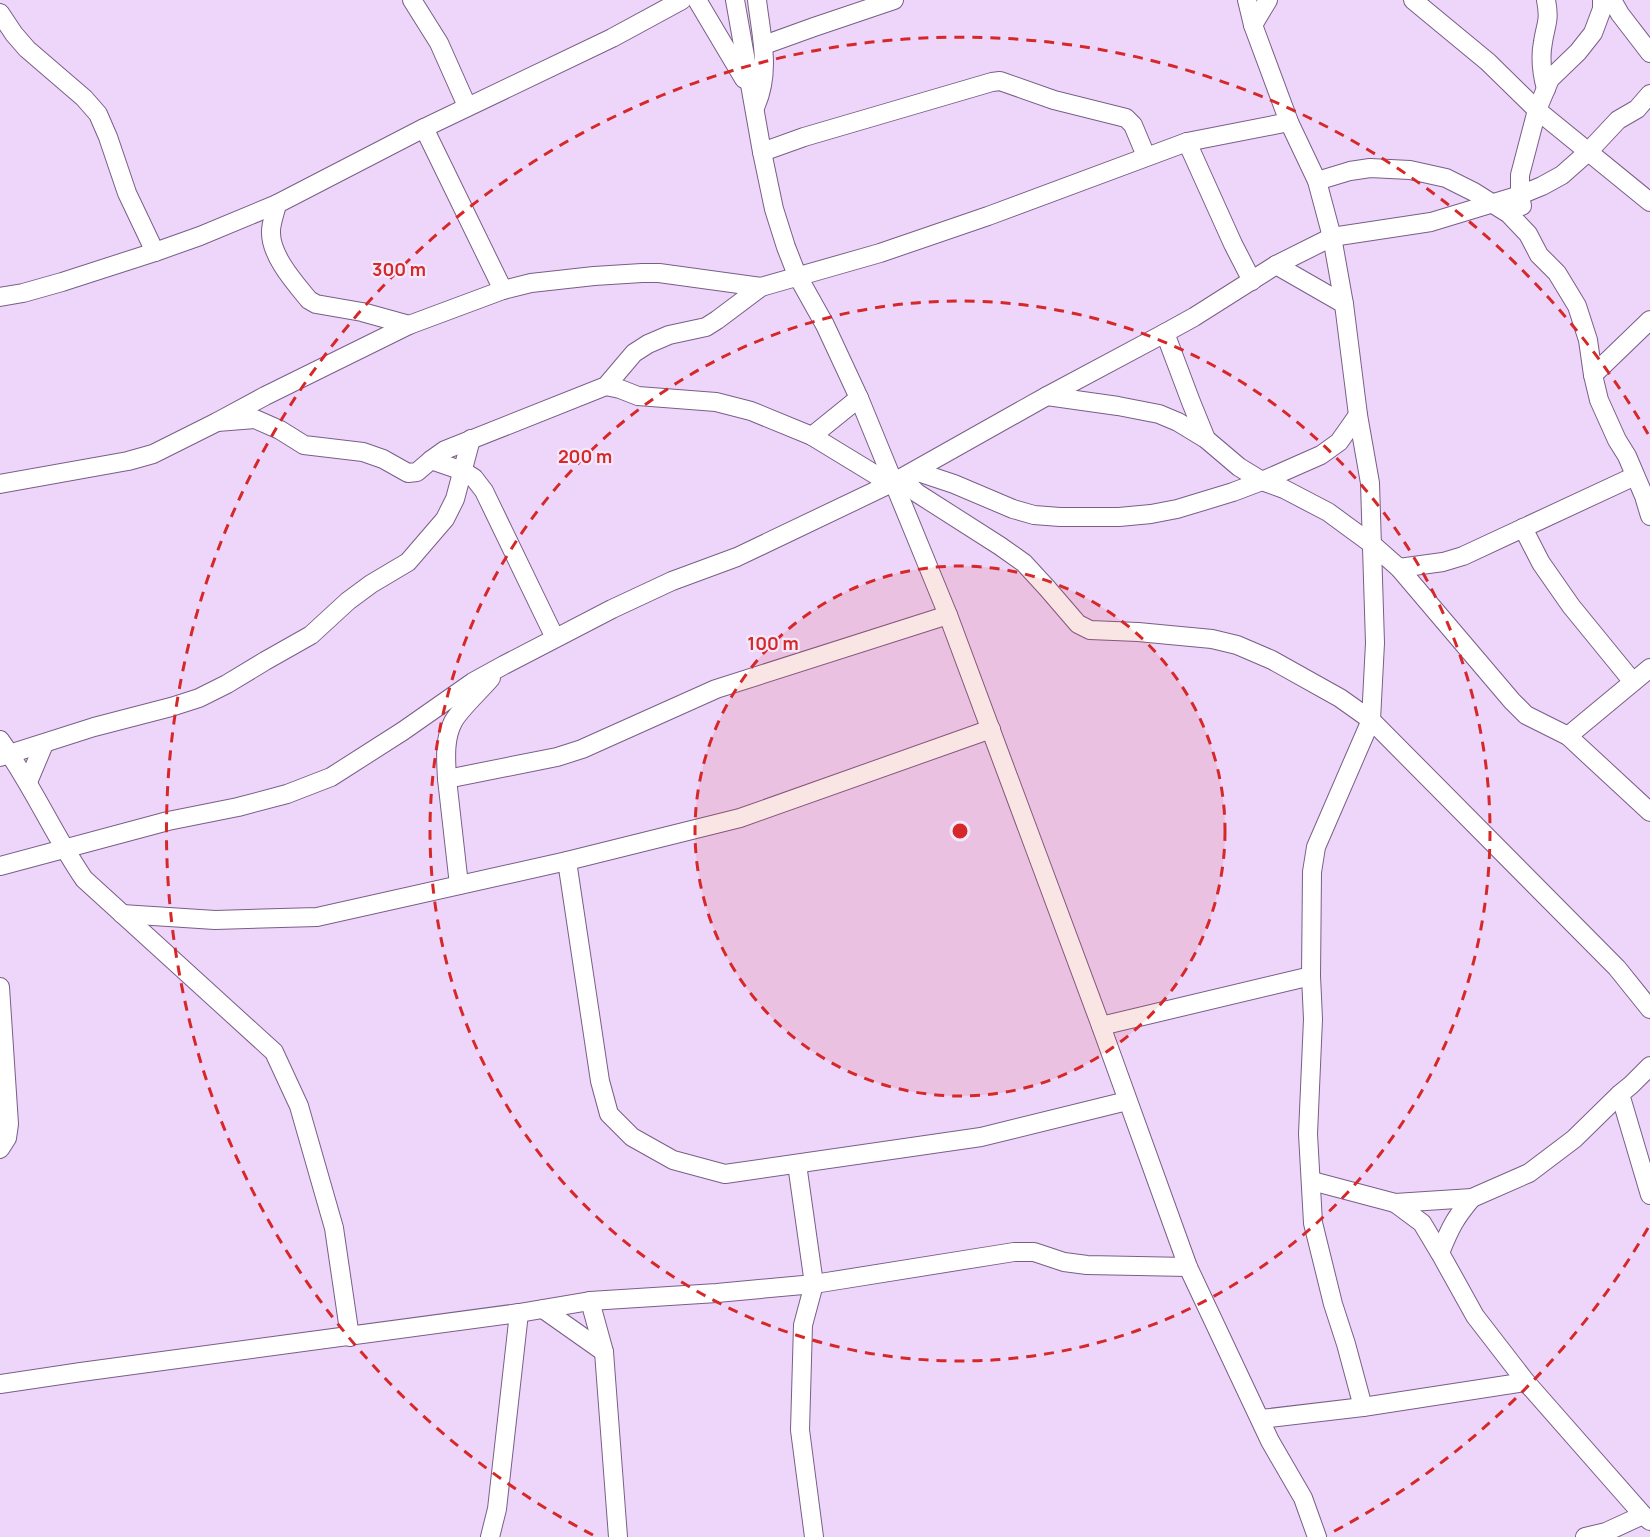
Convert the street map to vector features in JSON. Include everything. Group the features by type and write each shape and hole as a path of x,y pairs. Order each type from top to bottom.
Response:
{"street":[{"path":"412,0 439,43 467,106"},
{"path":"0,297 62,282 155,252 277,204 467,106 612,38 682,0"},
{"path":"697,0 751,91"},
{"path":"735,0 774,209 797,275 825,325 859,398 901,476 948,615 1188,1267 1270,1441 1303,1498 1317,1537"},
{"path":"754,110 762,92 764,45 757,0"},
{"path":"764,45 872,4 894,0"},
{"path":"1247,0 1253,25 1289,122 1317,181 1332,237 1370,483 1375,644 1371,720 1316,847 1312,872 1313,1019 1308,1134 1313,1223 1322,1263 1363,1407"},
{"path":"1253,25 1268,0"},
{"path":"1413,0 1488,62 1537,110 1650,202"},
{"path":"1546,0 1549,16 1542,45 1542,77 1546,89"},
{"path":"1528,234 1520,195 1520,175 1537,110 1550,79 1578,52 1593,33 1602,9 1602,0"},
{"path":"1612,0 1650,53"},
{"path":"0,13 27,49 84,98 98,114 127,193 155,252"},
{"path":"762,152 804,137 1000,81 1054,100 1126,118 1133,124 1146,156"},
{"path":"0,866 168,821 238,807 287,794 331,777 404,732 473,682 504,665 672,581 737,557 901,476 1165,333 1276,265 1332,237 1431,222 1542,186 1562,174 1613,125 1637,109 1650,94"},
{"path":"217,422 255,418 304,445 363,452 384,459 408,473 417,472 445,450 606,386 634,354 648,344 669,335 706,327 761,287 880,253 988,216 1187,142 1289,122"},
{"path":"424,128 502,290"},
{"path":"1187,142 1252,281"},
{"path":"1317,181 1350,171 1370,168 1410,170 1446,178 1494,203 1509,214 1528,234 1539,255 1557,273 1577,306 1588,340 1599,400 1635,476 1647,493 1650,516"},
{"path":"277,204 271,231 273,246 278,257 309,300 316,304 362,312 409,325"},
{"path":"1276,265 1344,304"},
{"path":"0,484 128,461 153,454 409,325 502,290 531,283 642,273 659,273 761,287"},
{"path":"1593,375 1650,320"},
{"path":"1165,333 1206,439"},
{"path":"606,386 638,396 716,402 751,411 812,436 876,475 901,476 954,484 1013,509 1034,515 1059,517 1119,517 1151,514 1192,504 1262,481 1321,455 1339,442 1358,415"},
{"path":"1047,396 1159,414 1178,422 1206,439 1239,466 1262,481 1284,489 1328,512 1373,545 1399,568 1526,715 1568,736 1650,812"},
{"path":"812,436 859,398"},
{"path":"350,1336 334,1228 299,1107 274,1052 84,879 64,849 28,782 4,750 44,744 94,727 199,698 228,684 311,635 371,584 408,562 445,519 456,498 471,439"},
{"path":"430,460 463,471 474,478 484,492 555,638"},
{"path":"901,476 917,493 1024,563 1078,624 1090,630 1212,639 1237,645 1272,660 1340,698 1371,720 1617,968 1650,1009"},
{"path":"1399,568 1443,562 1463,556 1635,476"},
{"path":"1523,528 1541,563 1571,606 1633,682"},
{"path":"447,779 557,757 582,749 716,689 948,615"},
{"path":"459,885 447,779 447,739 454,720 504,665"},
{"path":"1568,736 1650,668"},
{"path":"122,914 215,920 317,917 567,861 740,818 991,729"},
{"path":"28,782 44,744"},
{"path":"567,861 600,1081 609,1114 632,1137 673,1160 725,1174 981,1137 1127,1101"},
{"path":"1101,1026 1311,976"},
{"path":"0,987 9,1124 7,1138 0,1149"},
{"path":"1312,1181 1395,1203 1472,1197 1529,1173 1574,1139 1650,1066"},
{"path":"1620,1094 1650,1195"},
{"path":"797,1164 814,1284 802,1325 800,1430 814,1537"},
{"path":"1440,1253 1449,1228 1472,1197"},
{"path":"1395,1203 1422,1223 1476,1316 1526,1382 1647,1518 1606,1533 1585,1537"},
{"path":"0,1384 519,1313 590,1301 814,1284 1014,1252 1034,1252 1064,1262 1087,1265 1188,1267"},
{"path":"590,1301 604,1352 618,1537"},
{"path":"543,1309 604,1352"},
{"path":"490,1537 497,1509 519,1313"},
{"path":"1261,1419 1363,1407 1526,1382"}]}
